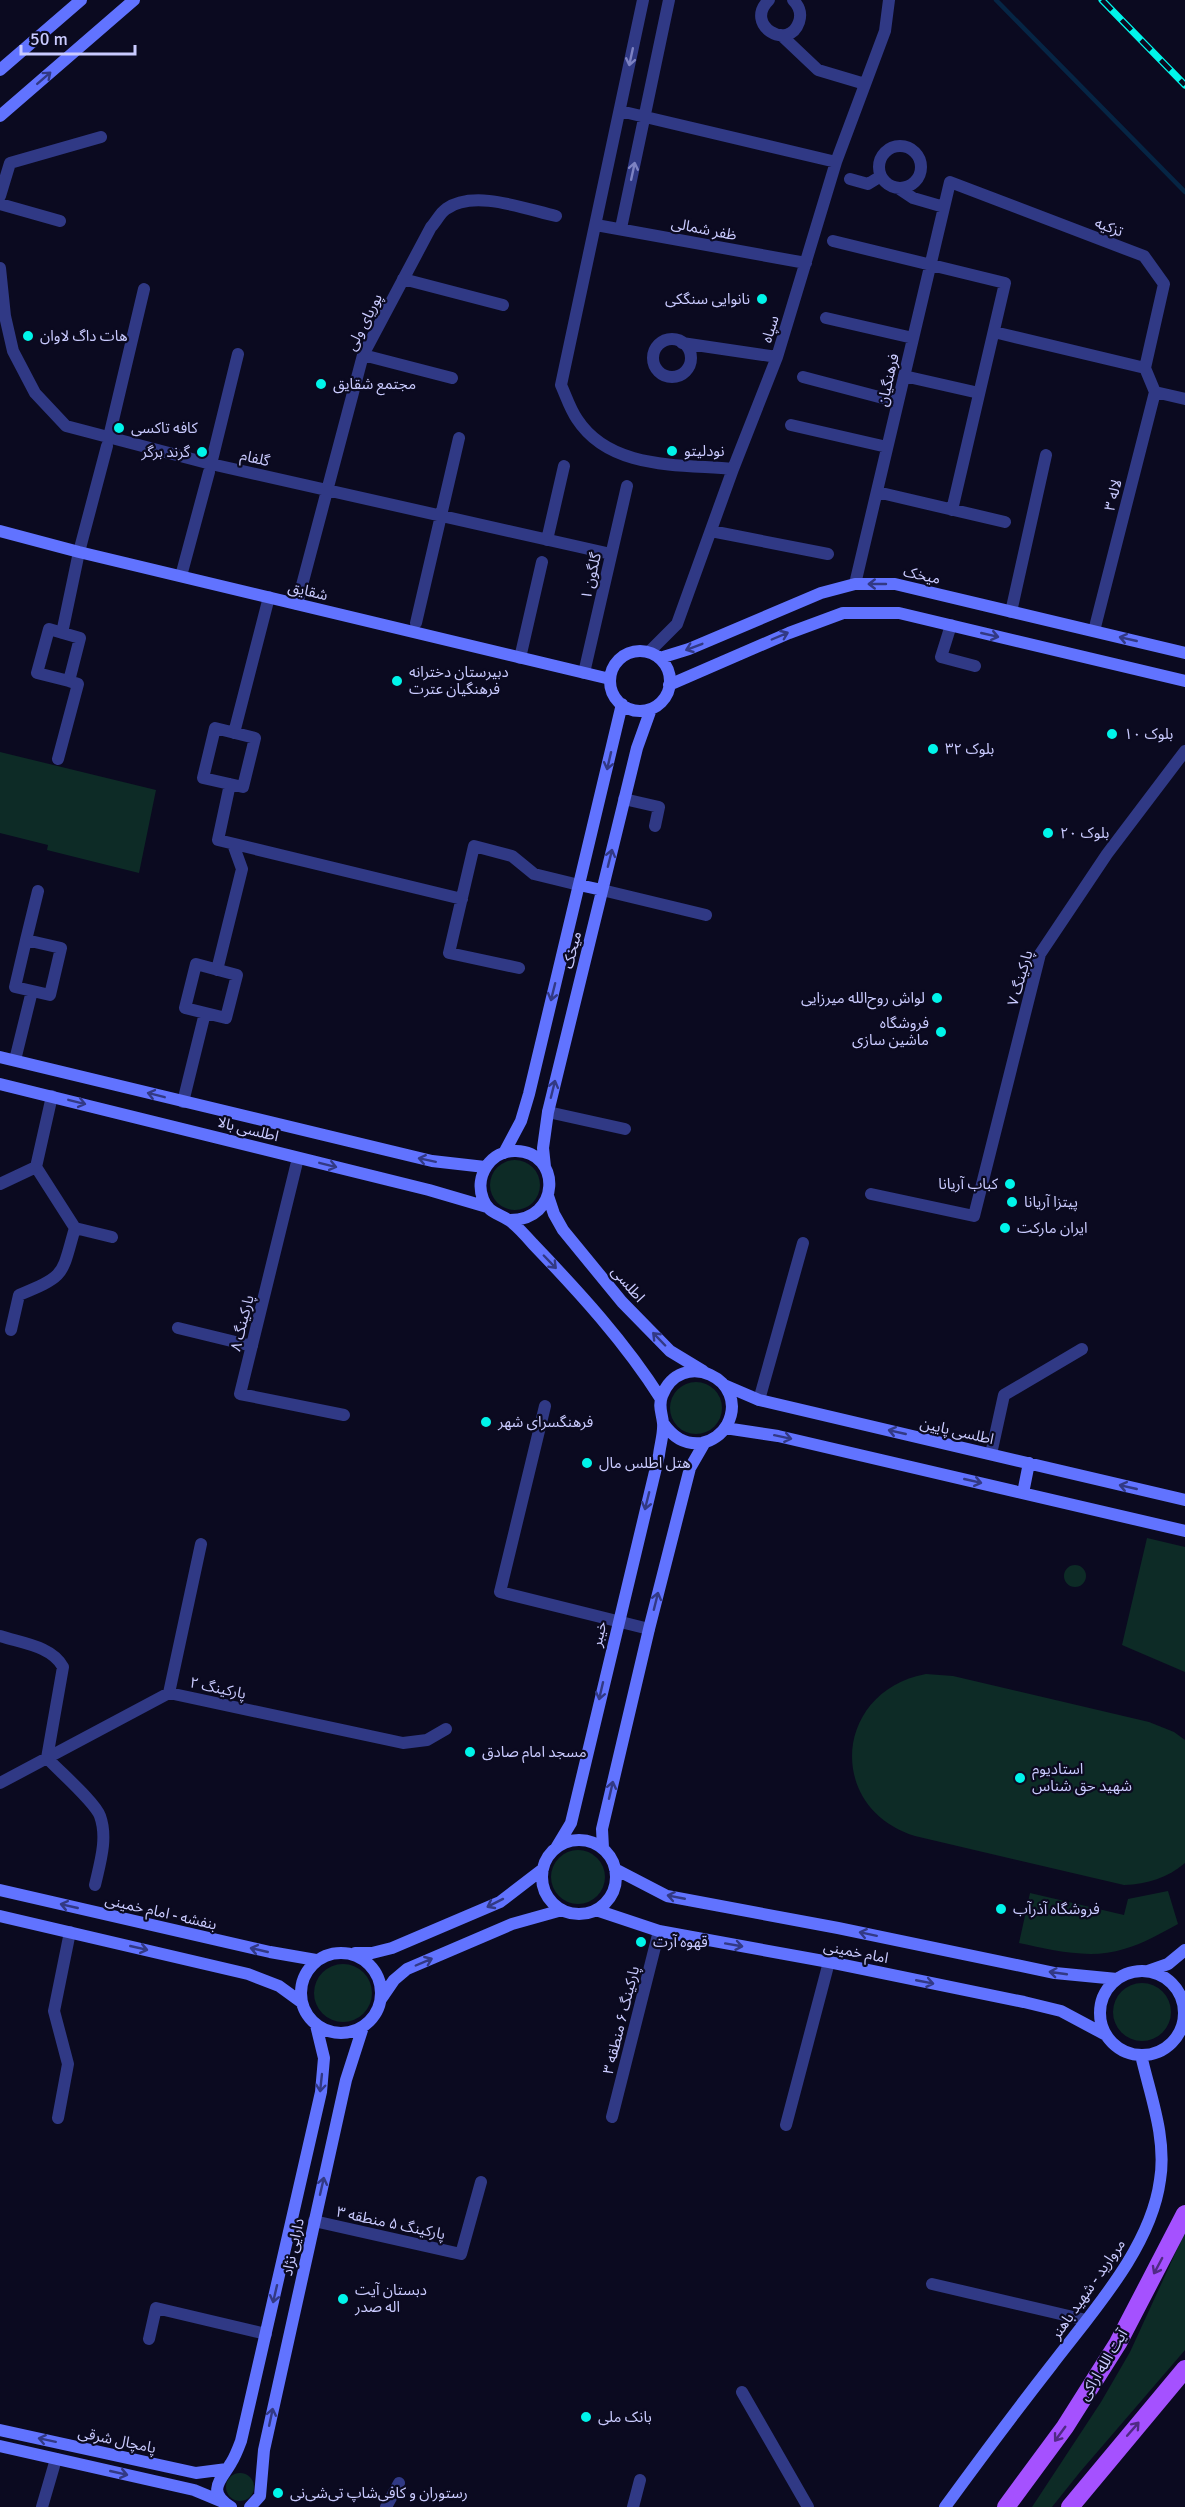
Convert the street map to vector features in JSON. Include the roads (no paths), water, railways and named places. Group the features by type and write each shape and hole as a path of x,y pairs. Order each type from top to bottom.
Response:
{"main road":[{"name":"آیت الله اراکی","path":"1006,2507 1065,2427 1118,2343 1185,2214"},
{"path":"1070,2507 1185,2369"}],"street":[{"path":"0,70 81,0"},
{"path":"0,116 134,0"},
{"path":"643,0 561,385 577,419 607,449 634,459 733,469"},
{"path":"621,228 669,0"},
{"path":"769,0 762,8 762,21 769,31 781,35 818,70 865,84"},
{"path":"781,35 793,31 800,20 798,7 793,0"},
{"name":"سپاه","path":"655,655 677,624 733,469 777,357 836,162 885,31 889,0"},
{"path":"620,111 836,162"},
{"path":"0,196 10,163 101,137"},
{"path":"898,188 911,185 920,174 920,161 912,150 899,146 887,152 880,163 882,176 891,186 913,198 944,207"},
{"path":"850,179 868,184 882,176"},
{"name":"فرهنگیان","path":"855,584 950,182"},
{"name":"تزکیه","path":"950,182 1144,256 1164,284 1145,368"},
{"name":"پوریای ولی","path":"297,604 363,355 431,227 445,209 463,201 480,199 556,216"},
{"path":"0,204 60,221"},
{"name":"ظفر شمالی","path":"596,225 806,263"},
{"path":"833,241 1005,283 952,510"},
{"name":"گلفام","path":"0,268 5,316 13,351 34,393 66,426 108,441 210,468 327,490 611,554"},
{"path":"403,279 503,305"},
{"path":"62,633 79,552 144,289"},
{"path":"826,318 913,339"},
{"path":"994,333 1145,368 1155,392 1185,399"},
{"path":"682,343 777,357"},
{"path":"181,576 238,354"},
{"path":"363,355 452,378"},
{"path":"904,376 979,393"},
{"path":"803,377 898,402"},
{"name":"لاله ۳","path":"1094,631 1155,392"},
{"path":"791,425 888,447"},
{"path":"416,623 459,438"},
{"path":"1011,612 1046,455"},
{"path":"547,540 564,466"},
{"name":"گلگون ۱","path":"585,673 627,486"},
{"path":"877,492 1005,522"},
{"name":"شقایق","path":"0,531 610,679"},
{"path":"711,531 828,554"},
{"path":"520,658 542,562"},
{"name":"میخک","path":"655,655 689,649 821,592 855,584 895,584 1185,653"},
{"path":"234,733 269,597"},
{"path":"669,685 789,633 843,613 872,611 899,613 1185,681"},
{"path":"951,626 941,657 975,666"},
{"path":"58,759 78,684 37,673 49,629 80,638 69,681"},
{"path":"639,651 655,655 667,668 669,685 663,699 651,709 635,710 622,704 613,693 610,679 613,668 628,653 639,651"},
{"name":"میخک","path":"504,1153 521,1121 622,704"},
{"name":"میخک","path":"544,1167 543,1148 548,1112 624,799 644,724 651,709"},
{"path":"215,728 255,738 243,787 230,784 203,778 215,728"},
{"name":"پارکینگ ۷","path":"872,1194 974,1216 1040,954 1107,854 1185,751"},
{"path":"230,784 218,840 462,899"},
{"path":"624,799 659,807 655,826"},
{"path":"218,970 242,869 233,844"},
{"path":"519,968 449,953 474,846 512,856 534,874 706,915"},
{"path":"26,940 61,948 50,996 15,987 26,940 38,891"},
{"path":"196,964 218,970 237,975 226,1018 185,1008 196,964"},
{"path":"15,1060 32,991"},
{"path":"183,1101 205,1013"},
{"name":"اطلسی بالا","path":"0,1057 432,1161 485,1167"},
{"name":"اطلسی بالا","path":"0,1084 429,1190 488,1207"},
{"path":"52,1096 36,1167 75,1228 112,1237"},
{"path":"548,1112 625,1129"},
{"path":"509,1220 519,1220 537,1212 548,1196 548,1176 544,1167 537,1158 515,1151 504,1153 485,1167 480,1188 488,1207 494,1213 509,1220 562,1274 633,1357 661,1399"},
{"name":"پارکینگ ۸","path":"298,1158 240,1394 344,1414"},
{"path":"0,1184 36,1167"},
{"name":"اطلسی","path":"548,1196 563,1230 622,1302 670,1352 706,1373"},
{"path":"11,1330 19,1295 52,1281 59,1275 75,1228"},
{"path":"759,1400 803,1242"},
{"path":"178,1328 252,1346"},
{"path":"991,1454 1004,1395 1082,1349"},
{"path":"694,1371 706,1373 724,1385 730,1395 732,1406 725,1428 717,1437 693,1444 681,1441 670,1433 663,1423 660,1411 661,1399 673,1379 694,1371"},
{"name":"اطلسی پایین","path":"724,1385 759,1400 1185,1500"},
{"path":"545,1406 500,1592 649,1629"},
{"name":"خیبر","path":"556,1848 571,1823 658,1455 663,1423"},
{"path":"725,1428 778,1436 1185,1531"},
{"path":"603,1848 591,1842 579,1840 566,1842 556,1848 548,1858 543,1869 542,1881 545,1893 562,1910 585,1914 596,1910 606,1902 616,1881 615,1869 603,1848 602,1829 690,1468 705,1442"},
{"path":"1023,1493 1029,1463"},
{"path":"169,1693 201,1544"},
{"path":"0,1636 48,1651 58,1658 63,1667 47,1758 100,1815 103,1834 102,1858 95,1885"},
{"name":"پارکینگ ۲","path":"0,1783 169,1693 403,1743 427,1740 446,1729"},
{"path":"351,1954 372,1953 392,1948 501,1902 543,1869"},
{"name":"امام خمینی","path":"615,1869 667,1896 838,1928 1055,1973 1117,1979"},
{"name":"بنفشه - امام خمینی","path":"0,1890 270,1952 316,1960"},
{"path":"0,1916 248,1974 279,1986 301,2002 309,2019 316,2025 334,2033 344,2033 363,2027 378,2010 381,1999 394,1980 407,1969 512,1924 562,1910"},
{"name":"امام خمینی","path":"596,1910 659,1931 829,1962 1061,2011 1106,2035"},
{"name":"پارکینگ ۶ منطقه ۳","path":"612,2116 659,1931"},
{"path":"58,2118 68,2064 54,2011 70,1932"},
{"path":"1148,1971 1168,1964 1185,1950"},
{"path":"301,2002 303,1979 316,1960 327,1954 339,1952 362,1958 378,1976 381,1999"},
{"path":"786,2125 829,1962"},
{"path":"1136,1971 1148,1971 1160,1974 1178,1991 1185,2014 1178,2035 1171,2043 1162,2050 1141,2055 1121,2049 1106,2035 1100,2011 1102,1999 1117,1979 1136,1971"},
{"name":"دارایی نژاد","path":"227,2504 219,2495 219,2481 241,2441 321,2092 324,2058 316,2025"},
{"name":"دارایی نژاد","path":"255,2505 262,2489 260,2475 264,2450 314,2222 353,2052 363,2027"},
{"name":"مروارید - شهید باهنر","path":"945,2507 1086,2320 1122,2270 1150,2223 1161,2179 1160,2141 1141,2055"},
{"name":"پارکینگ ۵ منطقه ۳","path":"314,2222 461,2254 481,2182"},
{"path":"932,2284 1086,2320"},
{"path":"149,2339 156,2308 266,2334"},
{"path":"742,2392 808,2507"},
{"name":"پامچال شرقی","path":"0,2430 196,2473 229,2466"},
{"path":"0,2446 194,2490 227,2504"},
{"path":"42,2507 56,2459"},
{"path":"633,2507 639,2480"},
{"path":"386,2507 399,2483"}],"waterway":[{"path":"996,0 1185,192"}],"railway":[{"path":"1102,0 1185,85"}],"place":[{"name":"نانوایی سنگکی","path":"762,299"},
{"name":"هات داگ لاوان","path":"28,336"},
{"name":"مجتمع شقایق","path":"321,384"},
{"name":"کافه تاکسی","path":"119,428"},
{"name":"نودلیتو","path":"672,451"},
{"name":"گرند برگر","path":"202,452"},
{"name":"دبیرستان دخترانه فرهنگیان عترت","path":"397,681"},
{"name":"بلوک ۱۰","path":"1112,734"},
{"name":"بلوک ۳۲","path":"933,749"},
{"name":"بلوک ۲۰","path":"1048,833"},
{"name":"لواش روح‌الله میرزایی","path":"937,998"},
{"name":"فروشگاه ماشین سازی","path":"941,1032"},
{"name":"کباب آریانا","path":"1010,1184"},
{"name":"پیتزا آریانا","path":"1012,1202"},
{"name":"ایران مارکت","path":"1005,1228"},
{"name":"فرهنگسرای شهر","path":"486,1422"},
{"name":"هتل اطلس مال","path":"587,1463"},
{"name":"مسجد امام صادق","path":"470,1752"},
{"name":"استادیوم شهید حق شناس","path":"1020,1778"},
{"name":"فروشگاه آذرآب","path":"1001,1909"},
{"name":"قهوه آرت","path":"641,1942"},
{"name":"دبستان آیت اله صدر","path":"343,2299"},
{"name":"بانک ملی","path":"586,2417"},
{"name":"رستوران و کافی‌شاپ تی‌شی‌نی","path":"278,2493"}]}
